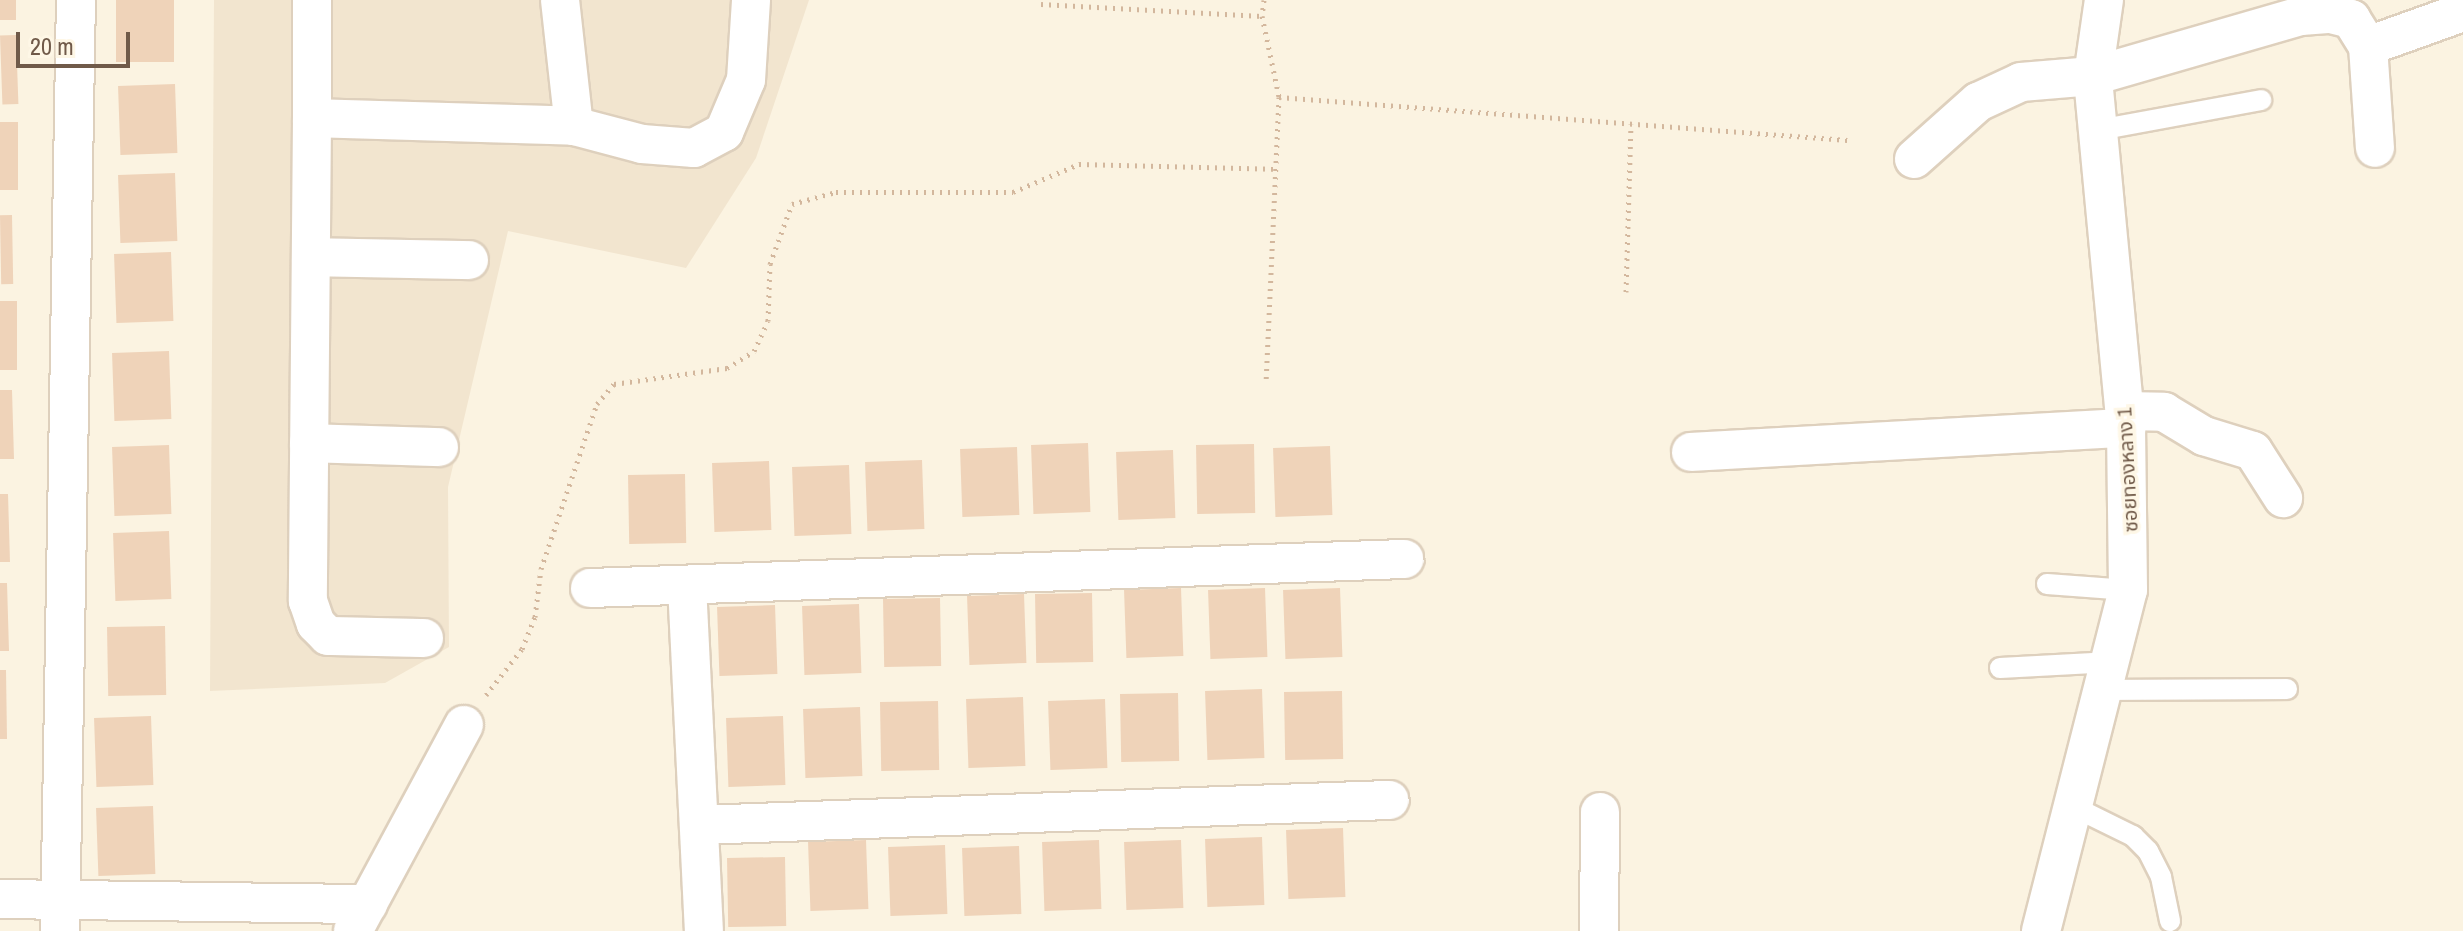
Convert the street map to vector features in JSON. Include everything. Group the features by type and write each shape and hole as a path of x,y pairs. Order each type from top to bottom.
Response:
{"street":[{"path":"60,916 76,0"},
{"path":"312,0 308,601 316,624 328,636 424,638"},
{"path":"560,0 574,126"},
{"path":"312,118 574,126 642,144 694,148 724,132 746,80 751,0"},
{"name":"ซอยทองหลาง 1","path":"2041,931 2128,590 2125,420 2093,76 2104,0"},
{"path":"2368,46 2463,12"},
{"path":"1914,159 1978,102 2021,82 2093,76 2301,16 2331,14 2351,19 2368,46 2375,148"},
{"path":"311,257 469,260"},
{"path":"1691,452 2125,420 2164,412 2204,436 2253,451 2283,498"},
{"path":"309,443 439,447"},
{"path":"590,588 1404,559"},
{"path":"687,585 704,931"},
{"path":"0,899 60,916 360,918 464,725"},
{"path":"700,825 1390,800"},
{"path":"1599,931 1600,812"}],"lane":[{"path":"2098,130 2261,100"},
{"path":"2047,584 2128,590"},
{"path":"2000,668 2287,689"},
{"path":"2074,807 2133,836 2148,851 2161,877 2170,921"}],"path":[{"path":"1264,0 1262,16 1279,97 1266,382"},
{"path":"1041,4 1262,16"},
{"path":"1279,97 1847,140"},
{"path":"1626,292 1631,124"},
{"path":"464,725 522,649 535,617 541,569 597,404 614,384 727,368 754,351 768,321 770,264 792,204 836,192 1013,192 1079,164 1277,169"}],"shaded area":[{"path":"214,0 809,0 756,158 686,268 508,231 448,487 449,647 385,683 210,691"}],"building":[{"path":"0,0 16,0 16,20 0,20"},
{"path":"116,0 174,0 174,62 116,62"},
{"path":"16,35 18,104 2,105 0,36"},
{"path":"175,84 177,153 120,155 118,86"},
{"path":"0,122 18,122 18,190 0,190"},
{"path":"175,173 177,241 120,243 118,175"},
{"path":"0,215 12,215 13,284 1,284"},
{"path":"171,252 173,321 116,323 114,254"},
{"path":"0,301 17,301 17,370 0,370"},
{"path":"169,351 171,419 114,421 112,353"},
{"path":"0,390 12,390 14,459 0,459"},
{"path":"1088,443 1090,512 1033,514 1031,445"},
{"path":"1254,444 1255,513 1197,514 1196,445"},
{"path":"169,445 171,514 114,516 112,447"},
{"path":"1330,446 1332,515 1275,517 1273,448"},
{"path":"1017,447 1019,515 962,517 960,449"},
{"path":"1173,450 1175,518 1118,520 1116,452"},
{"path":"922,460 924,529 867,531 865,462"},
{"path":"769,461 771,530 714,532 712,463"},
{"path":"849,465 851,534 794,536 792,467"},
{"path":"685,474 686,543 629,544 628,475"},
{"path":"0,494 8,494 10,562 0,562"},
{"path":"169,531 171,599 115,601 113,533"},
{"path":"0,583 7,583 9,651 0,651"},
{"path":"1181,588 1183,656 1126,658 1124,590"},
{"path":"1265,588 1267,657 1210,659 1208,590"},
{"path":"1340,588 1342,657 1285,659 1283,590"},
{"path":"1092,593 1093,662 1036,663 1035,594"},
{"path":"1024,594 1026,663 969,665 967,596"},
{"path":"940,598 941,666 884,667 883,599"},
{"path":"859,604 861,673 804,675 802,606"},
{"path":"775,605 777,674 719,676 717,607"},
{"path":"165,626 166,695 108,696 107,627"},
{"path":"0,670 6,670 7,739 0,739"},
{"path":"1262,689 1264,758 1207,760 1205,691"},
{"path":"1342,691 1343,759 1285,760 1284,692"},
{"path":"1178,693 1179,761 1121,762 1120,694"},
{"path":"1023,697 1025,766 968,768 966,699"},
{"path":"1105,699 1107,768 1050,770 1048,701"},
{"path":"938,701 939,770 881,771 880,702"},
{"path":"860,707 862,776 805,778 803,709"},
{"path":"151,716 153,785 96,787 94,718"},
{"path":"783,716 785,785 728,787 726,718"},
{"path":"153,806 155,874 98,876 96,808"},
{"path":"1343,828 1345,897 1288,899 1286,830"},
{"path":"1262,837 1264,905 1207,907 1205,839"},
{"path":"866,840 868,909 810,911 808,842"},
{"path":"1099,840 1101,909 1044,911 1042,842"},
{"path":"1181,840 1183,908 1126,910 1124,842"},
{"path":"945,845 947,914 890,916 888,847"},
{"path":"1019,846 1021,914 964,916 962,848"},
{"path":"785,857 786,926 728,927 727,858"}]}
